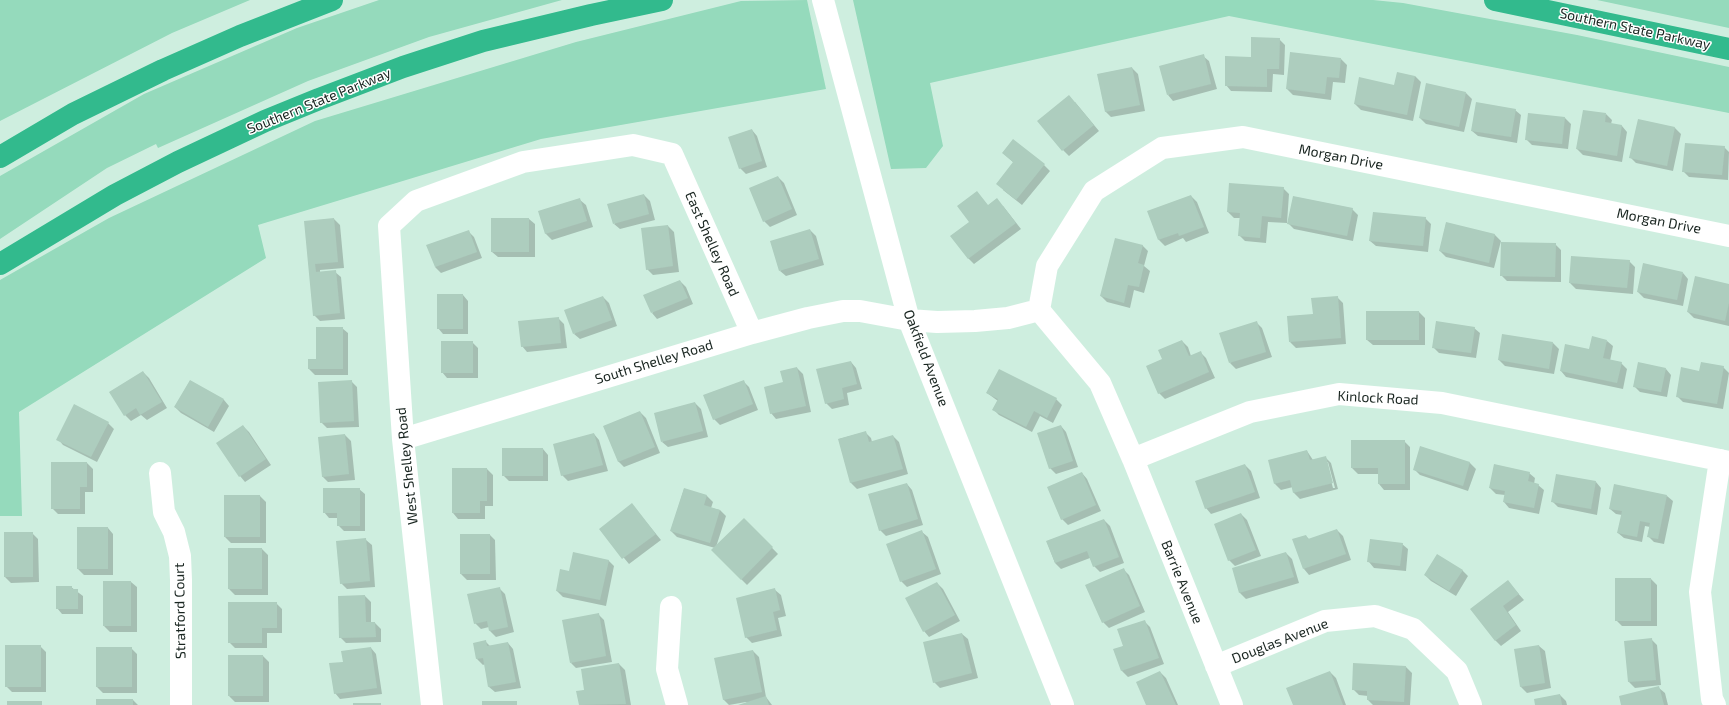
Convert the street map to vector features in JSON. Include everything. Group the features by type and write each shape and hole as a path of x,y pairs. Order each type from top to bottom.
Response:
{"highway":[{"path":"0,157 73,114 162,70 240,36 332,0"},
{"name":"Southern State Parkway","path":"0,264 129,188 266,121 319,99 403,67 483,41 591,14 662,0"},
{"name":"Southern State Parkway","path":"1495,0 1729,49"}],"street":[{"name":"Oakfield Avenue","path":"823,0 909,320 1063,705"},
{"name":"Morgan Drive","path":"1039,310 1047,266 1094,191 1162,148 1243,137 1729,236"},
{"name":"West Shelley Road","path":"432,705 403,438 389,226 416,201 523,162 633,145 672,154"},
{"name":"East Shelley Road","path":"672,154 752,333"},
{"path":"909,320 937,322 975,321 1008,318 1039,310 1100,383 1133,459"},
{"name":"South Shelley Road","path":"403,438 752,333 808,318 843,311 860,311 909,320"},
{"name":"Kinlock Road","path":"1133,459 1250,412 1339,394 1442,402 1724,461"},
{"name":"Barrie Avenue","path":"1133,459 1232,705"},
{"path":"1715,705 1712,699 1700,592 1724,461"},
{"name":"Stratford Court","path":"160,473 164,512 174,532 180,556 181,705"},
{"path":"671,607 667,669 677,705"},
{"name":"Douglas Avenue","path":"1216,666 1325,621 1375,616 1413,629 1457,671 1471,705"}],"green space":[{"path":"0,0 250,0 172,33 0,121"},
{"path":"379,0 562,0 429,37 308,81 158,148 156,144 107,168 0,239 0,176 144,94 297,28"},
{"path":"807,0 826,89 541,139 258,225 266,258 19,412 22,516 0,516 0,280 109,218 315,121 576,42 741,1"},
{"path":"853,0 1373,0 1403,3 1577,35 1729,67 1729,113 1229,16 930,83 943,146 926,168 891,169"},
{"path":"1597,0 1729,0 1729,28"}],"building":[{"path":"1251,37 1280,38 1279,69 1267,69 1267,87 1225,86 1225,56 1251,57"},
{"path":"1290,52 1341,58 1339,78 1327,77 1325,94 1286,89"},
{"path":"1204,54 1211,84 1167,95 1159,66"},
{"path":"1132,67 1140,105 1105,112 1097,74"},
{"path":"1397,72 1415,76 1407,115 1354,104 1359,77 1394,85"},
{"path":"1426,83 1466,92 1459,127 1419,118"},
{"path":"1069,95 1094,125 1062,151 1037,121"},
{"path":"1476,102 1516,109 1511,137 1471,131"},
{"path":"1583,110 1606,113 1605,122 1622,125 1617,156 1576,149"},
{"path":"1528,113 1565,117 1562,144 1525,140"},
{"path":"1638,119 1675,127 1667,166 1629,158"},
{"path":"752,129 762,161 739,169 728,137"},
{"path":"1013,139 1045,164 1016,200 996,184 1013,162 1002,153"},
{"path":"1685,143 1725,146 1722,175 1682,172"},
{"path":"778,176 792,209 763,222 749,188"},
{"path":"1229,183 1284,187 1281,218 1262,216 1260,238 1238,236 1240,213 1227,212"},
{"path":"977,191 988,205 997,198 1016,223 968,259 950,236 969,222 957,206"},
{"path":"644,194 649,214 613,224 607,204"},
{"path":"1191,195 1204,227 1179,236 1178,233 1158,240 1147,211"},
{"path":"1293,196 1353,208 1347,236 1287,224"},
{"path":"580,198 587,221 545,234 538,211"},
{"path":"1373,212 1426,217 1423,246 1369,241"},
{"path":"334,218 338,262 315,264 316,272 336,270 340,313 313,316 304,221"},
{"path":"491,218 529,218 529,252 491,252"},
{"path":"1446,222 1495,234 1489,263 1439,251"},
{"path":"668,225 673,266 646,270 641,228"},
{"path":"810,229 819,259 779,271 770,241"},
{"path":"469,230 477,252 435,267 426,245"},
{"path":"1115,238 1143,245 1138,263 1144,265 1139,287 1128,285 1124,303 1100,296"},
{"path":"1501,242 1556,243 1555,277 1500,276"},
{"path":"1571,256 1630,260 1627,288 1569,283"},
{"path":"1643,263 1683,272 1677,300 1637,292"},
{"path":"1695,276 1729,284 1729,303 1725,321 1687,312"},
{"path":"680,280 688,298 651,313 643,295"},
{"path":"437,294 463,294 463,329 437,329"},
{"path":"603,296 612,320 573,334 564,310"},
{"path":"1338,296 1341,338 1289,342 1287,316 1313,314 1311,298"},
{"path":"1366,311 1419,311 1419,340 1366,340"},
{"path":"559,317 561,343 521,347 518,321"},
{"path":"1257,321 1266,352 1229,363 1219,333"},
{"path":"1436,321 1475,327 1471,353 1432,348"},
{"path":"316,327 343,327 343,369 308,369 308,359 316,359"},
{"path":"1502,334 1553,342 1549,369 1498,360"},
{"path":"1592,336 1607,340 1603,358 1622,362 1617,383 1560,371 1565,344 1589,349"},
{"path":"1182,340 1189,356 1201,351 1209,372 1158,394 1146,366 1162,359 1158,350"},
{"path":"441,341 473,341 473,373 441,373"},
{"path":"851,361 857,384 842,388 844,399 825,404 816,369"},
{"path":"1638,362 1666,368 1661,392 1633,387"},
{"path":"1701,362 1724,366 1717,404 1676,397 1681,367 1699,371"},
{"path":"797,367 806,406 770,414 764,387 783,382 780,371"},
{"path":"999,369 1057,398 1047,418 1034,411 1026,427 992,410 998,399 986,393"},
{"path":"143,371 162,402 140,415 136,408 124,416 109,392"},
{"path":"190,380 224,399 208,427 174,407"},
{"path":"352,380 354,421 320,423 318,382"},
{"path":"744,380 753,404 713,420 703,395"},
{"path":"695,402 703,431 661,442 654,413"},
{"path":"74,404 109,422 91,457 56,440"},
{"path":"640,411 655,447 618,462 603,426"},
{"path":"243,425 266,459 239,477 216,443"},
{"path":"1061,425 1073,461 1049,469 1037,433"},
{"path":"866,431 869,442 893,435 903,469 850,483 838,439"},
{"path":"594,433 603,465 561,476 553,444"},
{"path":"345,434 349,474 322,477 318,437"},
{"path":"1351,440 1405,440 1405,484 1378,484 1378,468 1351,468"},
{"path":"1420,446 1470,462 1463,486 1413,470"},
{"path":"502,448 543,448 543,476 502,476"},
{"path":"1307,450 1310,460 1326,456 1333,483 1293,493 1290,480 1274,484 1268,460"},
{"path":"51,462 87,462 87,487 80,487 80,509 51,509"},
{"path":"1245,464 1255,492 1205,509 1195,481"},
{"path":"1494,464 1530,472 1528,481 1539,484 1534,508 1503,502 1505,491 1489,488"},
{"path":"452,468 487,468 487,501 480,501 480,513 452,513"},
{"path":"1082,472 1096,505 1061,520 1047,487"},
{"path":"1556,474 1596,481 1591,509 1551,502"},
{"path":"907,483 918,519 879,531 868,494"},
{"path":"1614,484 1667,495 1658,539 1647,537 1650,523 1640,521 1637,537 1617,533 1622,511 1609,509"},
{"path":"323,488 360,488 360,526 337,526 337,513 323,513"},
{"path":"684,488 707,495 704,505 720,510 710,543 670,531"},
{"path":"224,495 260,495 260,537 224,537"},
{"path":"632,503 656,534 622,559 599,529"},
{"path":"1241,513 1256,550 1228,561 1214,524"},
{"path":"744,518 773,547 741,580 711,550"},
{"path":"1104,519 1119,557 1093,567 1087,551 1055,563 1046,541"},
{"path":"77,527 108,527 108,569 77,569"},
{"path":"1337,529 1346,554 1303,569 1292,539 1306,535 1308,539"},
{"path":"922,530 936,569 900,582 886,544"},
{"path":"4,532 33,532 33,577 4,577"},
{"path":"460,534 490,534 490,574 460,574"},
{"path":"366,538 370,581 340,584 336,541"},
{"path":"1370,539 1403,543 1400,566 1367,562"},
{"path":"228,548 262,548 262,589 228,589"},
{"path":"573,552 609,560 600,600 556,591 560,569 569,571"},
{"path":"1286,552 1294,577 1239,593 1232,568"},
{"path":"1437,554 1463,570 1449,591 1424,575"},
{"path":"1124,568 1140,606 1102,623 1085,585"},
{"path":"1615,578 1651,578 1651,621 1615,621"},
{"path":"1508,580 1519,594 1503,606 1516,625 1495,641 1470,609"},
{"path":"103,581 131,581 131,626 103,626"},
{"path":"937,582 955,615 923,632 905,598"},
{"path":"56,586 72,586 72,589 78,589 78,609 56,609"},
{"path":"500,587 508,627 489,631 487,621 474,624 467,594"},
{"path":"775,588 780,610 773,612 777,630 745,638 736,598"},
{"path":"365,595 366,622 375,622 376,637 339,638 338,596"},
{"path":"228,602 277,602 277,628 262,628 262,643 228,643"},
{"path":"599,613 606,656 570,663 562,620"},
{"path":"1145,620 1159,658 1121,671 1113,649 1123,646 1117,629"},
{"path":"962,633 972,673 933,683 923,642"},
{"path":"1652,638 1656,680 1628,682 1624,641"},
{"path":"486,640 487,646 508,642 516,682 488,687 483,658 476,659 473,643"},
{"path":"5,645 41,645 41,687 5,687"},
{"path":"1539,645 1545,683 1520,687 1514,649"},
{"path":"96,647 132,647 132,687 96,687"},
{"path":"371,647 377,688 334,694 329,663 343,662 341,651"},
{"path":"753,650 762,692 723,700 714,658"},
{"path":"228,655 263,655 263,696 228,696"},
{"path":"619,663 626,704 579,705 576,691 584,690 581,669"},
{"path":"1353,663 1406,666 1404,702 1367,700 1367,691 1352,690"},
{"path":"1160,671 1176,705 1146,705 1136,682"},
{"path":"1330,671 1343,705 1293,705 1286,688"},
{"path":"1659,686 1664,705 1621,705 1619,696"},
{"path":"1560,694 1562,705 1535,705 1534,699"},
{"path":"766,696 769,705 738,705"},
{"path":"96,699 133,699 133,705 96,705"},
{"path":"7,701 42,701 42,705 7,705"},
{"path":"482,701 517,701 517,705 482,705"},
{"path":"353,703 381,703 381,705 353,705"}]}
